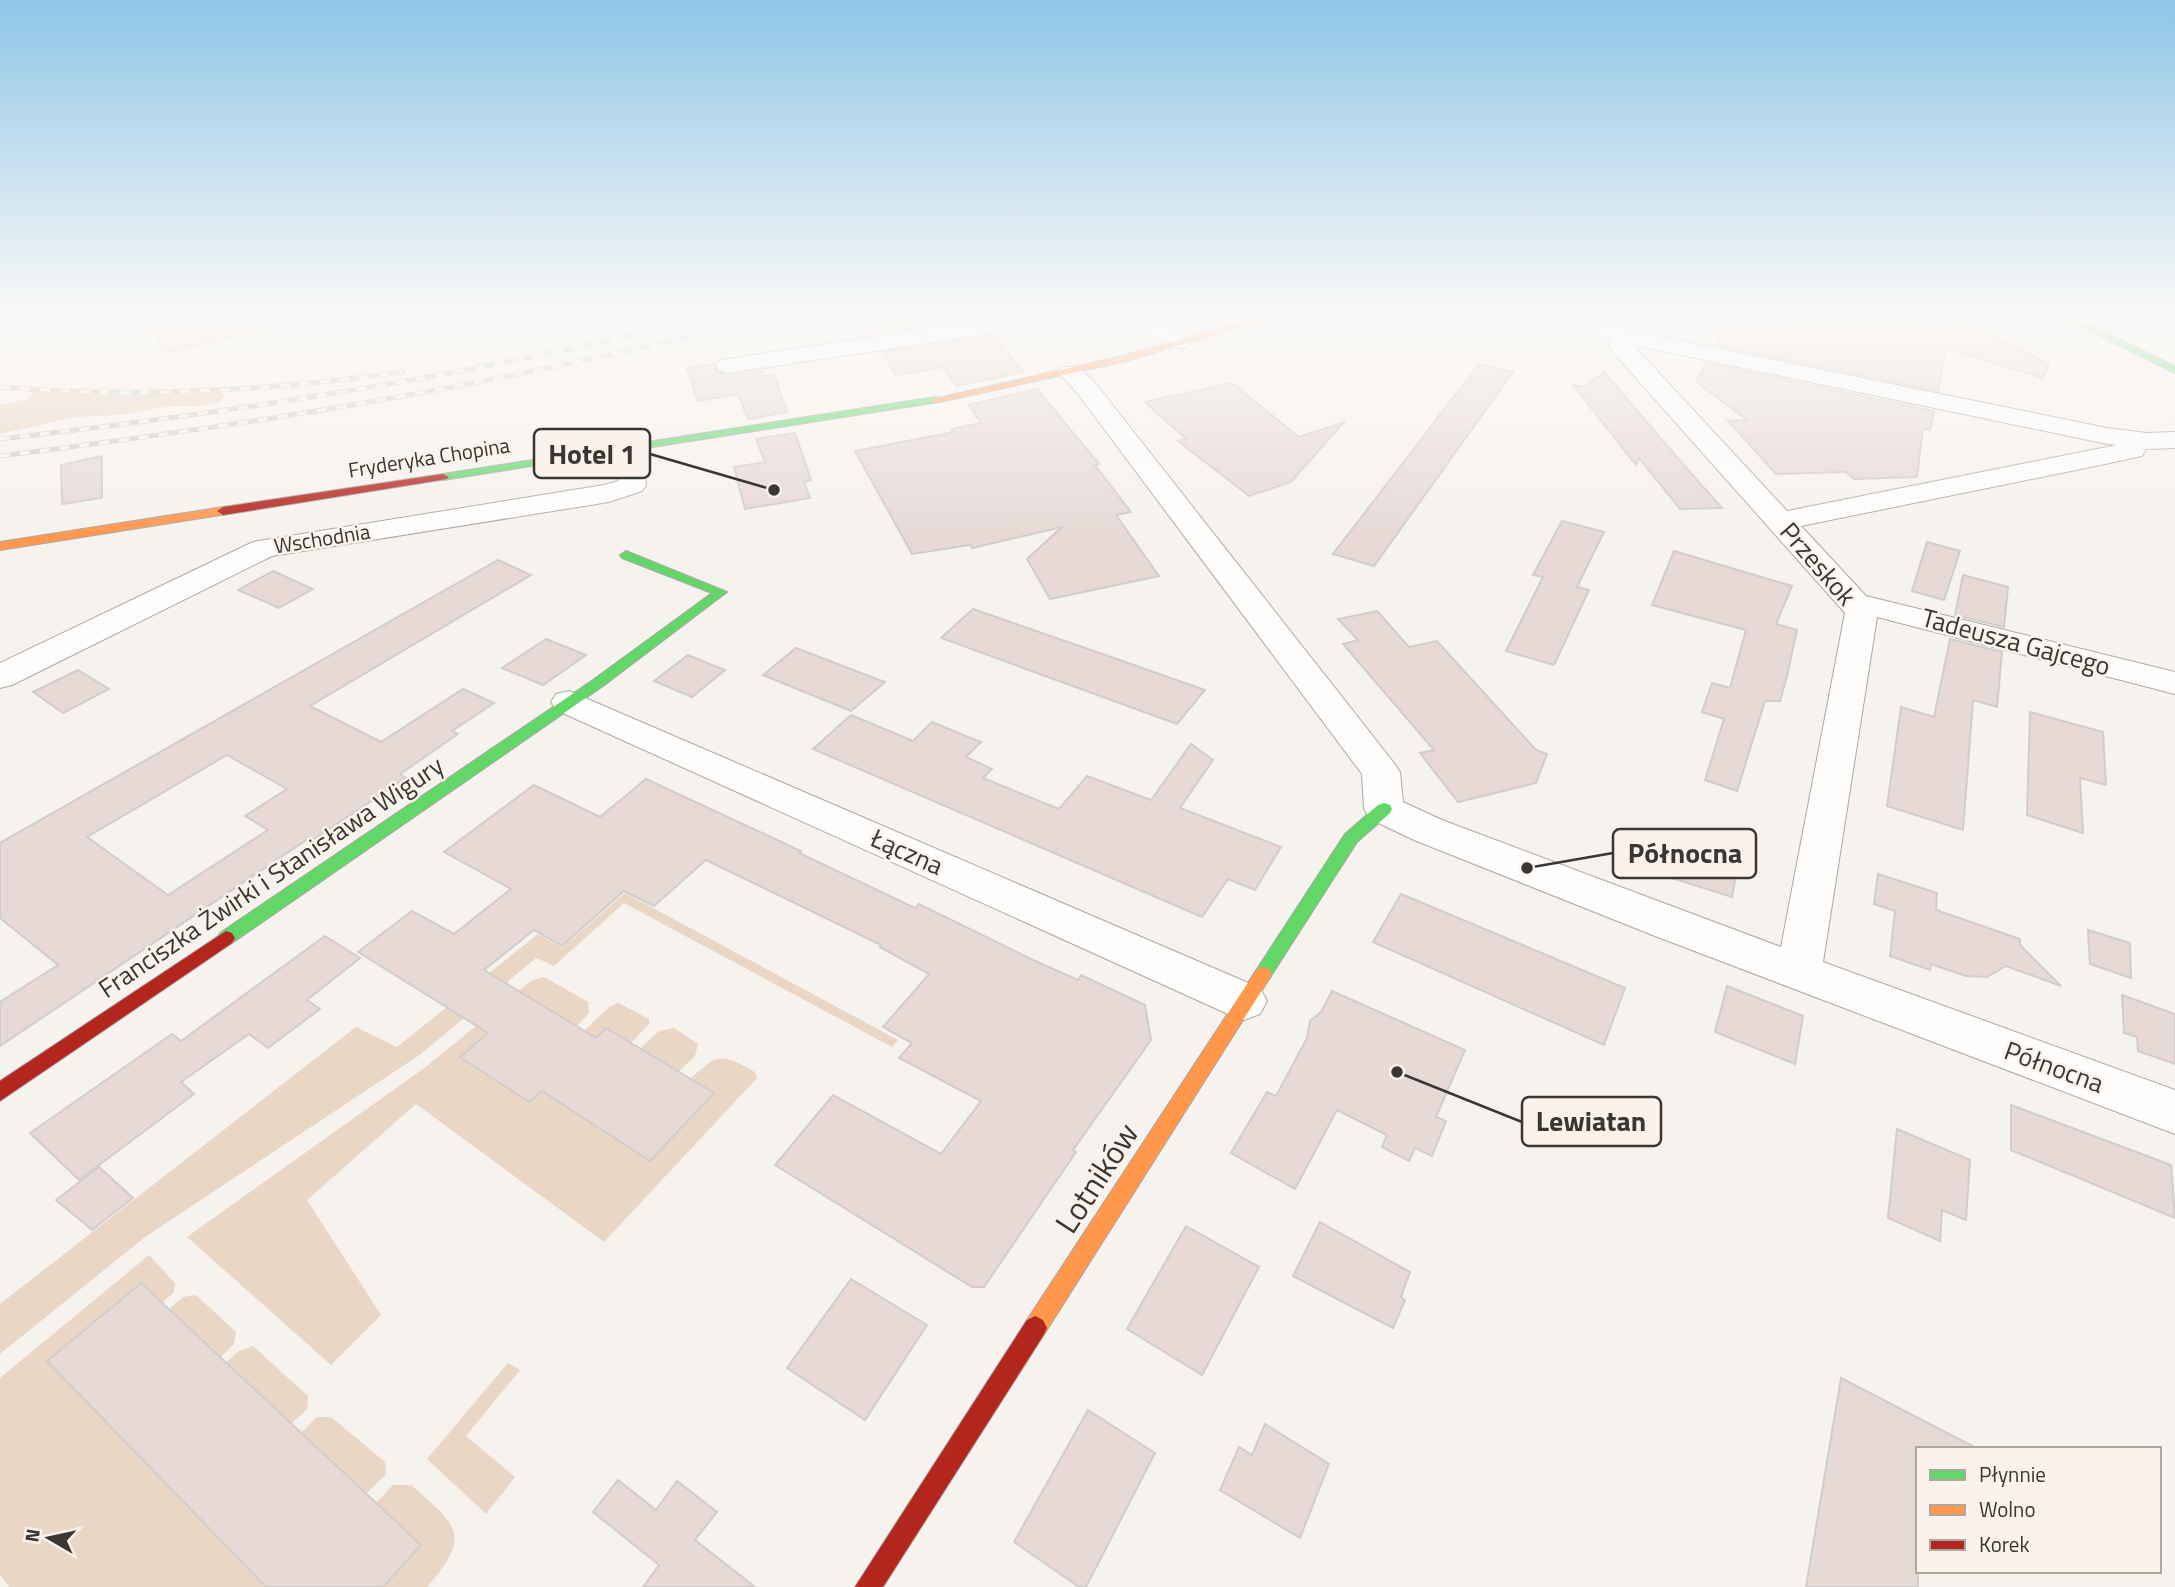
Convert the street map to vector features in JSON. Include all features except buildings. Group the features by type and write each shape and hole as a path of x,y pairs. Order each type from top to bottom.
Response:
{"street":[{"name":"Fryderyka Chopina","path":"0,546 629,449 988,390"},
{"path":"1086,390 1381,772 1384,809"},
{"name":"Przeskok","path":"1660,390 1856,604 1861,620 1798,972"},
{"path":"1890,390 2133,439 2170,443"},
{"path":"1781,521 2132,450 2133,439"},
{"name":"Wschodnia","path":"0,677 264,548 609,493 632,485 629,449"},
{"name":"Franciszka Żwirki i Stanisława Wigury","path":"0,1092 569,702 721,592 626,555"},
{"name":"Tadeusza Gajcego","path":"1856,604 1885,608 2175,684"},
{"name":"Łączna","path":"569,702 1244,1001"},
{"name":"Północna","path":"1384,809 1428,830 1798,972 2175,1112"},
{"name":"Lotników","path":"868,1587 1351,838 1384,809"}],"shaded area":[{"path":"34,392 125,395 222,392 225,396 221,401 202,406 170,406 119,415 75,417 0,434 0,405 27,399"},
{"path":"625,893 898,1040 892,1047 624,903 554,966 536,958 421,1054 145,1237 0,1354 0,1304 356,1027 397,1047 538,934 562,948"},
{"path":"544,977 588,1002 589,1013 577,1026 528,997 461,1057 529,1102 542,1091 650,1161 713,1094 690,1079 708,1064 721,1058 734,1061 755,1072 757,1078 604,1242 416,1104 307,1200 381,1315 331,1365 187,1237 427,1066 531,981"},
{"path":"618,1003 649,1019 649,1024 631,1043 606,1028 596,1038 584,1031 609,1007"},
{"path":"674,1028 698,1044 695,1056 678,1072 640,1049 659,1031"},
{"path":"149,1255 175,1283 174,1292 162,1303 140,1283 47,1361 266,1587 9,1587 0,1575 0,1378"},
{"path":"196,1295 236,1332 234,1344 220,1358 169,1309 183,1297"},
{"path":"253,1346 308,1396 307,1409 291,1424 225,1363 239,1351"},
{"path":"508,1363 520,1370 466,1436 515,1477 486,1514 427,1459"},
{"path":"317,1417 331,1417 385,1462 386,1474 366,1494 301,1433"},
{"path":"393,1485 411,1485 439,1511 454,1532 450,1554 427,1587 383,1587 420,1545 376,1503"}],"railway":[{"path":"53,390 217,390"},
{"path":"0,439 180,417 353,390"},
{"path":"0,456 194,430 436,390"}],"traffic: fast":[{"path":"443,477 935,400"},
{"path":"226,938 598,683 721,592 626,555"},
{"path":"1263,974 1351,838 1384,809"}],"traffic: slow":[{"path":"935,400 981,390"},
{"path":"0,546 223,511"},
{"path":"1035,1328 1263,974"}],"traffic: jam":[{"path":"223,511 443,477"},
{"path":"0,1092 226,938"},
{"path":"868,1587 1035,1328"}],"place":[{"name":"Hotel 1","path":"774,490"},
{"name":"Północna","path":"1527,868"},
{"name":"Lewiatan","path":"1397,1072"}]}
